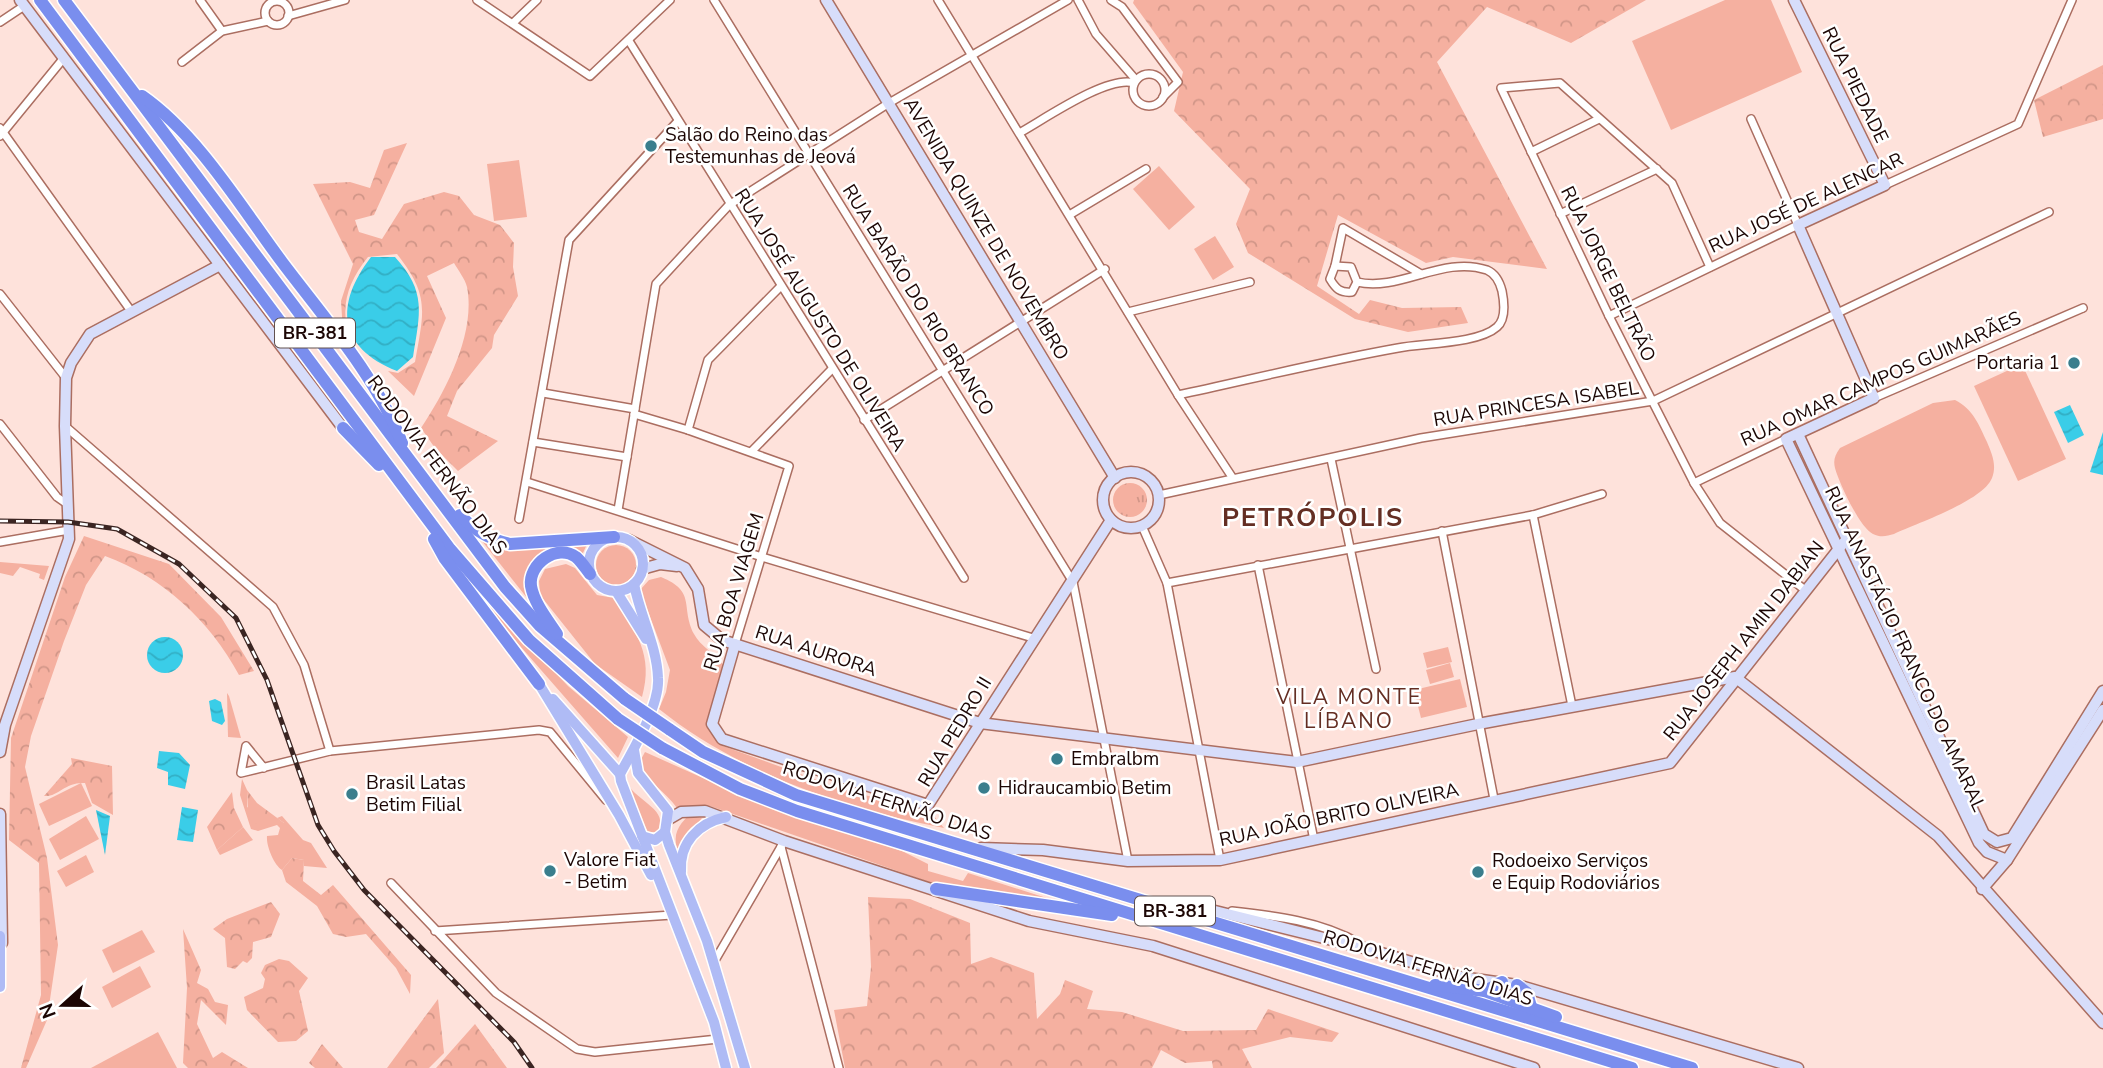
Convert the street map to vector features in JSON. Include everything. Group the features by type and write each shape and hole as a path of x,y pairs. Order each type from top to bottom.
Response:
{"highway":[{"name":"RODOVIA FERNÃO DIAS","path":"40,0 450,549 529,640 618,719 662,748 740,789 797,811 1632,1068"},
{"name":"RODOVIA FERNÃO DIAS","path":"66,0 131,89 162,110 180,128 257,228 372,383 392,416 407,457 505,587 540,626 625,699 703,752 796,795 1692,1068"},
{"name":"BR-381","path":"343,428 376,462 397,478"},
{"path":"424,479 474,530 494,540 510,544 614,537"},
{"path":"409,493 445,559 539,684"},
{"name":"BR-381","path":"574,656 545,617 531,583 538,563 556,553 576,557 590,574"},
{"name":"BR-381","path":"936,890 1099,912 1183,930"},
{"name":"BR-381","path":"1170,909 1203,908"},
{"path":"1485,991 1502,982"},
{"path":"1414,985 1485,991 1532,1010 1575,1023 1586,1034"},
{"path":"1517,985 1527,993 1532,1010"}],"main road":[{"path":"606,538 629,540 640,553 642,569 634,584 615,591 600,587 590,574 589,557 592,549 606,538"},
{"path":"620,774 655,698 659,680 634,584"},
{"path":"615,591 653,652"},
{"path":"539,684 620,774 624,796 672,915 718,1038 726,1068"},
{"path":"539,684 619,815 672,915"},
{"path":"634,748 638,773 663,803 669,819 665,832 655,840 642,836"},
{"path":"682,879 682,857 690,838 706,824 726,817"},
{"path":"665,832 714,962 745,1068"},
{"path":"672,915 696,916"},
{"path":"0,987 1,939"}],"street":[{"path":"200,0 222,31"},
{"path":"182,62 222,31 268,21 281,24 288,16 345,0"},
{"path":"477,0 590,76 670,0"},
{"path":"513,23 537,0"},
{"name":"RUA BARÃO DO RIO BRANCO","path":"714,0 1073,582"},
{"name":"AVENIDA QUINZE DE NOVEMBRO","path":"826,0 1115,478"},
{"path":"938,0 1105,269 1178,395 1232,477"},
{"path":"618,510 656,284 729,205 889,103 1068,0"},
{"path":"1078,0 1096,34 1135,81 1133,93 1141,105 1157,105 1178,82 1123,3 1111,0"},
{"name":"RUA PIEDADE","path":"1794,0 1885,185"},
{"name":"RUA JOSÉ DE ALENCAR","path":"1609,316 2018,124 2072,0"},
{"path":"268,21 265,10 279,1 288,9 288,16"},
{"path":"0,22 22,3"},
{"name":"BR-381","path":"22,3 343,428"},
{"name":"RUA JOSÉ AUGUSTO DE OLIVEIRA","path":"629,41 780,288 964,578"},
{"path":"63,60 1,132 131,311"},
{"path":"1021,132 1100,89 1124,80 1135,81 1148,74 1158,77 1164,86 1163,97"},
{"name":"RUA JORGE BELTRÃO","path":"1599,119 1560,83 1501,88 1609,316 1694,483 1720,523 1805,590"},
{"path":"1531,152 1599,119 1672,183 1710,267"},
{"path":"1751,119 1874,398"},
{"path":"519,519 569,240 678,121"},
{"path":"1071,214 1146,169"},
{"path":"1560,214 1657,169"},
{"name":"RUA PRINCESA ISABEL","path":"1158,495 1232,477 1481,428 1653,401 2049,212"},
{"path":"1335,266 1351,267 1357,282 1352,292 1336,289 1330,279 1343,228 1422,275"},
{"path":"0,752 5,725 69,539 66,377 79,346 90,334 220,265"},
{"path":"1178,395 1399,348 1474,337 1497,327 1503,316 1504,302 1497,278 1489,271 1462,267 1376,286 1357,282"},
{"path":"864,420 1105,269"},
{"path":"1128,312 1250,282"},
{"path":"688,430 708,360 780,288"},
{"path":"0,294 66,377"},
{"name":"RUA OMAR CAMPOS GUIMARÃES","path":"1694,483 1874,398 2083,308"},
{"path":"543,393 634,412 752,451 832,369"},
{"path":"0,424 57,498 67,504"},
{"path":"65,426 273,607 304,665 330,751"},
{"name":"RUA ANASTÁCIO FRANCO DO AMARAL","path":"1798,434 1842,545 1979,843 1987,852 2007,860"},
{"name":"RUA ANASTÁCIO FRANCO DO AMARAL","path":"1786,439 1842,545 1984,834 1997,842 2012,838 2083,734"},
{"path":"533,442 627,457"},
{"name":"RUA BOA VIAGEM","path":"715,732 712,724 735,644 790,472 786,463 752,451"},
{"path":"1331,459 1376,669"},
{"path":"1123,474 1141,474 1149,479 1158,495 1156,513 1142,526 1126,528 1111,520 1103,503 1104,493 1115,478 1123,474"},
{"path":"527,482 762,557 1033,638"},
{"path":"1167,583 1533,514 1602,494"},
{"path":"1533,514 1572,706"},
{"name":"RUA PEDRO II","path":"715,732 722,739 748,749 924,805 932,803 1033,638 1073,582 1111,520"},
{"path":"1142,526 1167,583 1220,860"},
{"path":"0,542 69,530"},
{"path":"1442,531 1494,799"},
{"path":"629,540 685,568"},
{"name":"RUA JOSEPH AMIN DABIAN","path":"1670,763 1735,677 1842,545"},
{"path":"642,569 660,564 685,568"},
{"path":"1258,565 1314,840"},
{"name":"RUA AURORA","path":"685,568 698,589 704,625 710,633 735,644 980,723 1103,736 1297,762 1478,724 1735,677"},
{"path":"1073,582 1128,861"},
{"path":"1735,677 1938,836 2103,1023"},
{"path":"1982,889 2007,860 2083,734 2103,691"},
{"path":"2083,734 2103,710"},
{"path":"264,768 246,746 241,773 264,768 330,751 539,730 550,732 619,815"},
{"name":"RUA JOÃO BRITO OLIVEIRA","path":"971,848 1042,850 1128,861 1220,860 1670,763"},
{"name":"BR-381","path":"669,819 692,810 726,817 783,844 1029,921 1153,946 1534,1068"},
{"path":"0,814 1,939"},
{"path":"714,962 783,844"},
{"path":"783,844 839,1068"},
{"path":"391,883 496,993 576,1049 595,1052 718,1038"},
{"name":"RODOVIA FERNÃO DIAS","path":"1203,908 1368,949 1461,977 1517,985 1798,1068"},
{"path":"435,931 672,915"}],"green space":[{"path":"1134,0 1646,0 1571,43 1487,7 1437,62 1547,269 1453,257 1426,263 1338,215 1317,286 1359,314 1370,300 1402,308 1461,307 1468,323 1408,332 1355,319 1248,253 1236,224 1250,189 1174,111 1183,72 1133,3"},
{"path":"1725,0 1771,0 1802,72 1671,130 1632,41"},
{"path":"2103,65 2103,119 2043,137 2034,100"},
{"path":"407,143 374,215 355,220 359,232 382,239 404,204 444,192 459,196 474,215 500,225 514,243 513,267 518,296 494,335 492,348 457,391 447,416 498,441 458,471 435,448 421,428 449,379 463,342 469,305 465,281 454,263 427,276 446,318 414,396 388,371 398,373 415,362 422,305 415,281 397,254 368,257 355,276 348,294 345,315 349,337 343,332 341,301 353,264 313,184 350,182 370,188 384,150"},
{"path":"519,160 527,217 494,221 487,164"},
{"path":"1159,166 1195,207 1169,230 1133,189"},
{"path":"1215,236 1234,267 1213,280 1194,249"},
{"path":"2022,364 2066,459 2018,481 1974,386"},
{"path":"1955,400 1975,418 1989,446 1994,469 1992,478 1986,487 1963,503 1894,534 1873,534 1856,514 1841,484 1834,465 1838,451 1933,403"},
{"path":"1130,483 1142,488 1147,500 1142,512 1130,517 1118,512 1113,500 1118,488"},
{"path":"84,536 169,564 221,617 254,671 239,675 214,637 183,603 126,565 105,556 86,585 31,736 25,767 47,858 58,945 47,1020 26,1068 21,1068 41,995 39,863 9,840 11,738 65,577"},
{"path":"589,540 582,555 535,562 531,603 482,541 522,548"},
{"path":"616,545 624,546 630,551 635,557 635,573 630,579 624,584 616,585 608,584 602,579 597,573 596,565 597,557 602,551 608,546"},
{"path":"0,562 49,566 44,580 39,578 40,574 20,567 13,576 0,573"},
{"path":"566,564 575,568 597,595 614,598 636,633 646,669 642,697 595,664 540,595 539,581 545,569"},
{"path":"661,577 684,594 694,634 724,666 707,727 723,746 831,785 933,815 944,828 831,799 758,770 690,732 659,709 666,692 670,670 640,590 649,580"},
{"path":"478,591 568,686 628,737 618,758 507,631"},
{"path":"1448,647 1452,662 1427,668 1423,653"},
{"path":"1450,663 1454,677 1430,684 1426,670"},
{"path":"1460,679 1467,707 1421,718 1414,690"},
{"path":"227,693 229,696 241,738 228,737"},
{"path":"645,752 761,804 902,851 928,864 928,871 963,881 968,873 1059,902 932,883 710,806 677,808 638,765"},
{"path":"71,758 112,766 113,815 92,803 85,783 78,783 44,796 72,764"},
{"path":"242,779 247,790 247,807 276,823 284,823 277,818 282,816 303,840 311,843 327,868 304,866 304,860 292,858 282,870 279,868 269,850 267,836 278,835 280,828 277,825 258,831 251,829 240,795"},
{"path":"81,783 92,806 49,826 39,804"},
{"path":"627,783 660,818 657,832 648,832 634,806"},
{"path":"247,790 257,803 284,823 282,827 276,823 266,827 255,823 248,814"},
{"path":"232,792 234,808 243,827 217,850 207,827"},
{"path":"86,816 99,839 60,860 49,839"},
{"path":"688,816 702,818 677,849 677,831"},
{"path":"243,827 253,840 220,855 217,850"},
{"path":"86,855 94,872 66,887 57,871"},
{"path":"292,858 304,860 303,881 321,895 333,885 411,975 410,994 396,968 366,934 346,937 333,934 317,906 286,882 282,870"},
{"path":"868,897 910,899 970,923 971,964 991,957 1034,973 1037,1019 1060,994 1065,980 1093,991 1087,1009 1122,1012 1183,1031 1256,1030 1268,1009 1339,1033 1332,1042 1290,1037 1242,1049 1252,1068 1213,1068 1212,1061 1185,1063 1161,1050 1152,1068 845,1068 834,1010 867,1006 871,967"},
{"path":"271,902 280,914 271,937 253,942 252,958 247,963 243,961 235,969 227,967 225,938 213,929 227,919"},
{"path":"183,929 201,970 197,983 208,989 215,1002 228,1005 226,1025 201,1000 197,1024 213,1058 222,1052 248,1068 188,1068 183,1063 187,988"},
{"path":"142,930 155,952 113,973 102,950"},
{"path":"279,959 289,961 308,978 299,991 308,1031 296,1041 278,1042 247,1010 244,997 263,988 265,979 261,973 265,965"},
{"path":"140,966 151,987 112,1008 102,987"},
{"path":"438,999 444,1053 429,1068 387,1068"},
{"path":"475,1024 507,1068 436,1068"},
{"path":"158,1032 177,1068 91,1068"},
{"path":"322,1044 343,1068 315,1068 309,1063"}],"water":[{"path":"371,257 395,257 417,292 419,315 413,357 397,371 363,350 353,337 348,323 351,291"},
{"path":"2070,405 2084,435 2068,443 2054,412"},
{"path":"2103,432 2103,475 2090,472"},
{"path":"165,637 177,643 183,655 177,667 165,673 153,667 147,655 153,643"},
{"path":"215,699 221,702 225,721 222,725 212,721 209,701"},
{"path":"159,751 179,753 190,765 185,789 168,785 168,772 157,768"},
{"path":"182,807 198,810 193,842 177,840"},
{"path":"96,810 110,816 105,855"}],"railway":[{"path":"0,521 68,522 117,529 179,564 236,618 267,680 318,825 334,851 364,890 514,1042 532,1068"}],"place":[{"name":"Salão do Reino das Testemunhas de Jeová","path":"651,146"},
{"name":"Portaria 1","path":"2074,363"},
{"name":"Embralbm","path":"1057,759"},
{"name":"Hidraucambio Betim","path":"984,788"},
{"name":"Brasil Latas Betim Filial","path":"352,794"},
{"name":"Valore Fiat - Betim","path":"550,871"},
{"name":"Rodoeixo Serviços e Equip Rodoviários","path":"1478,872"}],"district":[{"name":"PETRÓPOLIS","path":"1313,517"},
{"name":"VILA MONTE LÍBANO","path":"1349,709"}]}
